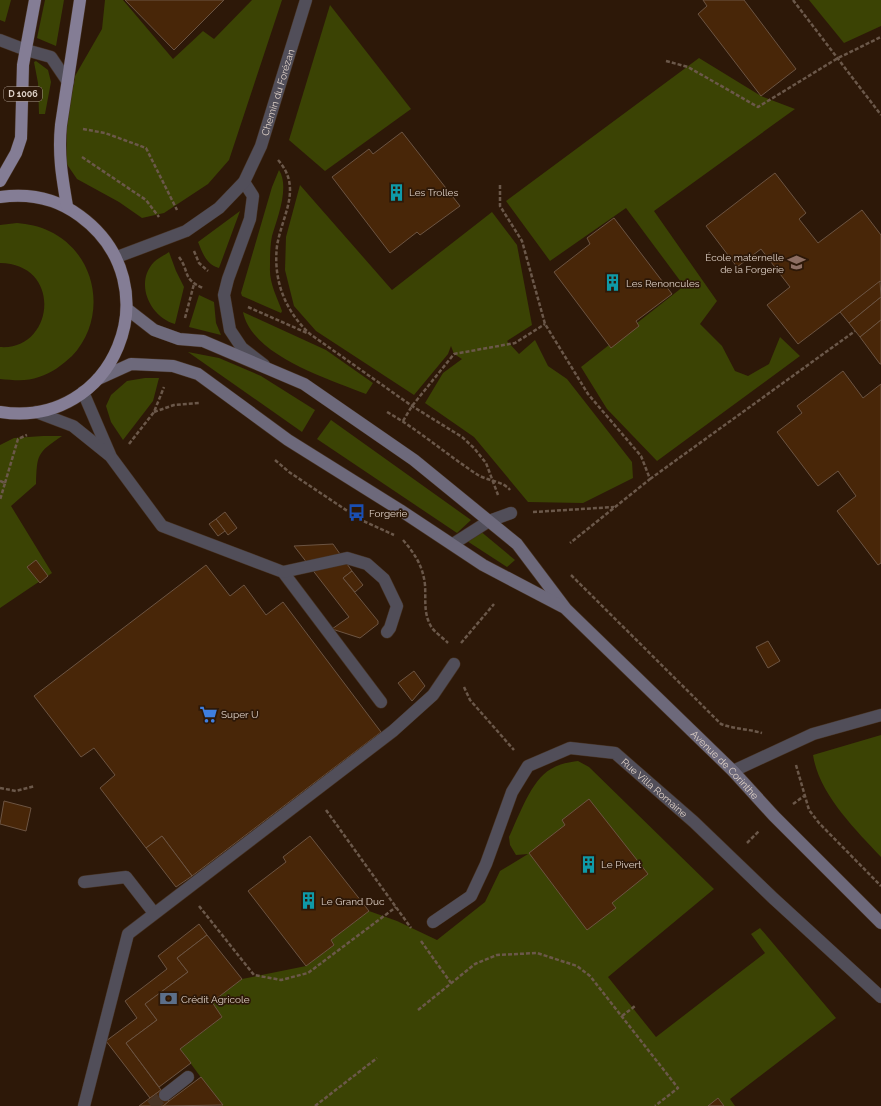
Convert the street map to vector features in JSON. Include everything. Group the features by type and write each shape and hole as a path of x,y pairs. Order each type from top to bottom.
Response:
{"main road":[{"name":"D 1006","path":"0,182 16,153 21,138 23,65 35,0"},
{"path":"67,206 59,164 59,146 80,0"},
{"path":"0,197 16,195 42,197 67,206 96,228 117,257 125,282 127,309 121,340 113,358 98,379 83,392 61,405 36,412 16,414 0,412"},
{"path":"127,309 154,330 179,340 203,341 304,384 334,403 414,460 517,544 566,609"},
{"path":"98,379 132,364 172,366 198,374 288,440 453,544 483,565 566,609"},
{"path":"0,421 16,414"},
{"name":"Avenue de Corinthe","path":"566,609 733,771 774,816 881,923"}],"street":[{"name":"Chemin du Forézan","path":"117,257 186,231 219,208 244,182 261,146 306,0"},
{"path":"0,40 26,50 51,57 68,82"},
{"path":"244,182 253,196 250,219 228,279 224,295 230,330 242,348 271,370"},
{"path":"83,392 111,457 162,526 283,572 381,702"},
{"path":"36,412 73,426 111,457"},
{"path":"453,544 489,521 511,513"},
{"path":"283,572 347,558 366,564 384,579 397,606 390,628 387,632"},
{"path":"86,1104 128,934 393,731 433,695 454,664"},
{"path":"733,771 813,734 881,715"},
{"name":"Rue Villa Romaine","path":"528,766 570,748 615,753 732,857 773,898 881,997"},
{"path":"433,922 471,896 486,864 512,792 528,766"},
{"path":"84,882 126,877 154,913"},
{"path":"165,1095 188,1077"}],"path":[{"path":"793,0 881,115"},
{"path":"666,61 688,67 758,107 838,58 881,37"},
{"path":"61,125 105,133 146,148 167,188 199,263 205,270 228,279"},
{"path":"59,146 90,160 146,200 160,219 167,237"},
{"path":"261,146 274,156 283,166 290,178 291,191 278,246 276,269 279,288 288,309 297,322 310,334 412,406 462,438 474,448 486,462 500,498 511,513 615,507"},
{"path":"500,185 500,206 522,241 545,324 588,394 641,456 650,479"},
{"path":"179,340 194,284"},
{"path":"403,421 412,406 454,354 515,343 545,324"},
{"path":"570,543 650,479 855,331"},
{"path":"111,457 128,444 154,412 172,366"},
{"path":"154,412 174,405 200,403"},
{"path":"384,410 403,421 452,458 481,477 507,486 511,491"},
{"path":"0,500 18,439 28,434"},
{"path":"270,455 289,472"},
{"path":"0,481 5,483"},
{"path":"568,573 721,724 733,728 746,729 767,734 784,747 796,764 809,810 819,823 881,886"},
{"path":"494,604 466,635 455,651 454,664 470,700 528,766"},
{"path":"0,788 16,791 35,786"},
{"path":"313,792 414,932"},
{"path":"732,857 774,816"},
{"path":"186,889 254,975 281,980 308,973 396,907"},
{"path":"419,939 451,983"},
{"path":"418,1010 475,964 497,955 537,953 577,966 590,976 678,1088 655,1106"},
{"path":"622,1016 635,1006"},
{"path":"315,1106 377,1058"}],"green space":[{"path":"0,0 11,0 5,22 0,20"},
{"path":"45,0 64,0 56,46 37,38"},
{"path":"105,0 123,0 173,59 203,31 214,39 252,0 282,0 229,160 208,184 164,213 142,218 119,202 77,179 66,163 67,122 75,76 102,29"},
{"path":"809,0 881,0 881,26 844,43"},
{"path":"330,5 411,109 325,171 289,140"},
{"path":"699,58 761,96 795,109 654,211 717,301 700,324 722,346 735,371 748,376 769,364 780,337 800,356 657,461 607,409 581,367 684,286 626,208 550,261 506,201"},
{"path":"36,61 48,70 51,82 45,114 39,114 38,83 34,62"},
{"path":"279,170 282,177 283,194 282,203 271,240 270,273 274,290 282,311 281,313 242,296 241,293 272,187"},
{"path":"300,185 392,290 492,212 517,245 532,325 507,341 519,354 535,340 548,366 567,379 632,462 633,478 583,503 528,502 474,437 425,403 443,373 462,359 454,354 451,346 448,354 414,395 316,331 294,306 285,270 286,237"},
{"path":"240,211 219,268 208,261 198,242"},
{"path":"17,223 41,228 66,241 78,255 87,271 92,288 93,306 90,324 83,341 72,356 61,366 44,375 29,380 0,379 0,347 18,345 32,336 41,322 44,307 42,291 35,277 21,267 0,263 0,225"},
{"path":"169,252 184,287 175,324 166,320 152,307 145,289 145,280 148,270 154,262"},
{"path":"199,295 214,302 216,323 221,335 189,327"},
{"path":"243,312 326,350 373,383 366,394 294,364 276,353 261,341 249,328"},
{"path":"188,352 219,358 261,376 315,410 302,432"},
{"path":"145,378 159,378 153,401 123,440 111,422 106,406 111,395 127,381"},
{"path":"331,420 471,520 457,533 317,439"},
{"path":"62,436 48,446 40,455 37,466 36,484 11,506 52,573 0,608 0,445 14,438"},
{"path":"479,530 515,560 507,567 467,541"},
{"path":"881,735 881,857 850,823 830,797 822,783 813,755"},
{"path":"578,761 589,767 714,889 608,977 656,1037 765,953 751,934 760,928 836,1018 730,1099 735,1106 222,1106 180,1049 222,1017 212,1002 242,979 306,966 334,945 331,940 369,911 397,921 437,940 485,902 500,871 528,854 516,855 510,845 509,837 526,799 537,781 554,767"}],"building":[{"path":"125,0 224,0 174,50"},
{"path":"703,0 744,0 796,69 761,96 698,14 707,6"},
{"name":"Les Trolles","path":"402,132 460,206 420,235 417,232 390,253 332,177 369,149 373,154"},
{"path":"775,173 806,213 799,219 818,243 862,210 881,235 881,281 798,344 767,305 790,287 761,249 737,267 706,226"},
{"name":"Les Renoncules","path":"614,218 672,294 636,321 639,326 611,348 554,272 590,244 587,238"},
{"path":"880,281 881,297 849,323 840,312"},
{"path":"881,297 881,320 860,337 849,323"},
{"path":"881,320 881,364 880,364 860,337"},
{"path":"843,371 863,398 881,384 881,563 878,565 837,511 856,496 838,471 818,486 777,432 802,413 797,406"},
{"path":"225,512 237,528 228,535 216,519"},
{"path":"216,519 225,531 218,536 209,524"},
{"path":"333,544 352,571 343,578 378,621 378,624 360,638 332,629 349,617 294,546"},
{"path":"36,560 48,576 40,583 27,567"},
{"name":"Super U","path":"206,565 230,596 244,585 266,615 283,602 381,732 192,876 162,836 146,848 100,788 115,775 94,748 81,757 34,696"},
{"path":"352,571 363,585 355,592 343,578"},
{"path":"768,641 780,661 768,668 756,647"},
{"path":"414,671 425,686 412,701 398,683"},
{"name":"Le Pivert","path":"589,799 648,874 612,903 616,908 587,930 529,853 565,825 562,820"},
{"path":"4,801 31,808 26,831 0,824"},
{"path":"162,836 192,876 176,887 146,848"},
{"name":"Le Grand Duc","path":"310,836 369,911 331,940 334,945 306,966 248,891 286,862 283,857"},
{"path":"199,924 207,935 177,958 188,972 145,1004 157,1020 126,1043 161,1090 150,1098 106,1041 137,1018 125,1001 167,969 158,956"},
{"path":"207,935 242,979 212,1002 222,1017 180,1049 191,1063 159,1087 126,1043 157,1020 145,1004 188,972 177,958"},
{"path":"201,1077 223,1105 163,1106 169,1101"},
{"path":"161,1090 169,1101 163,1106 139,1106"},
{"path":"718,1098 724,1106 708,1106"}],"tunnel":[{"path":"151,1106 165,1095"}],"place":[{"name":"Les Trolles","path":"396,192"},
{"name":"École maternelle de la Forgerie","path":"797,263"},
{"name":"Les Renoncules","path":"613,283"},
{"name":"Forgerie","path":"356,513"},
{"name":"Super U","path":"208,714"},
{"name":"Le Pivert","path":"588,864"},
{"name":"Le Grand Duc","path":"308,901"},
{"name":"Crédit Agricole","path":"168,999"}]}
